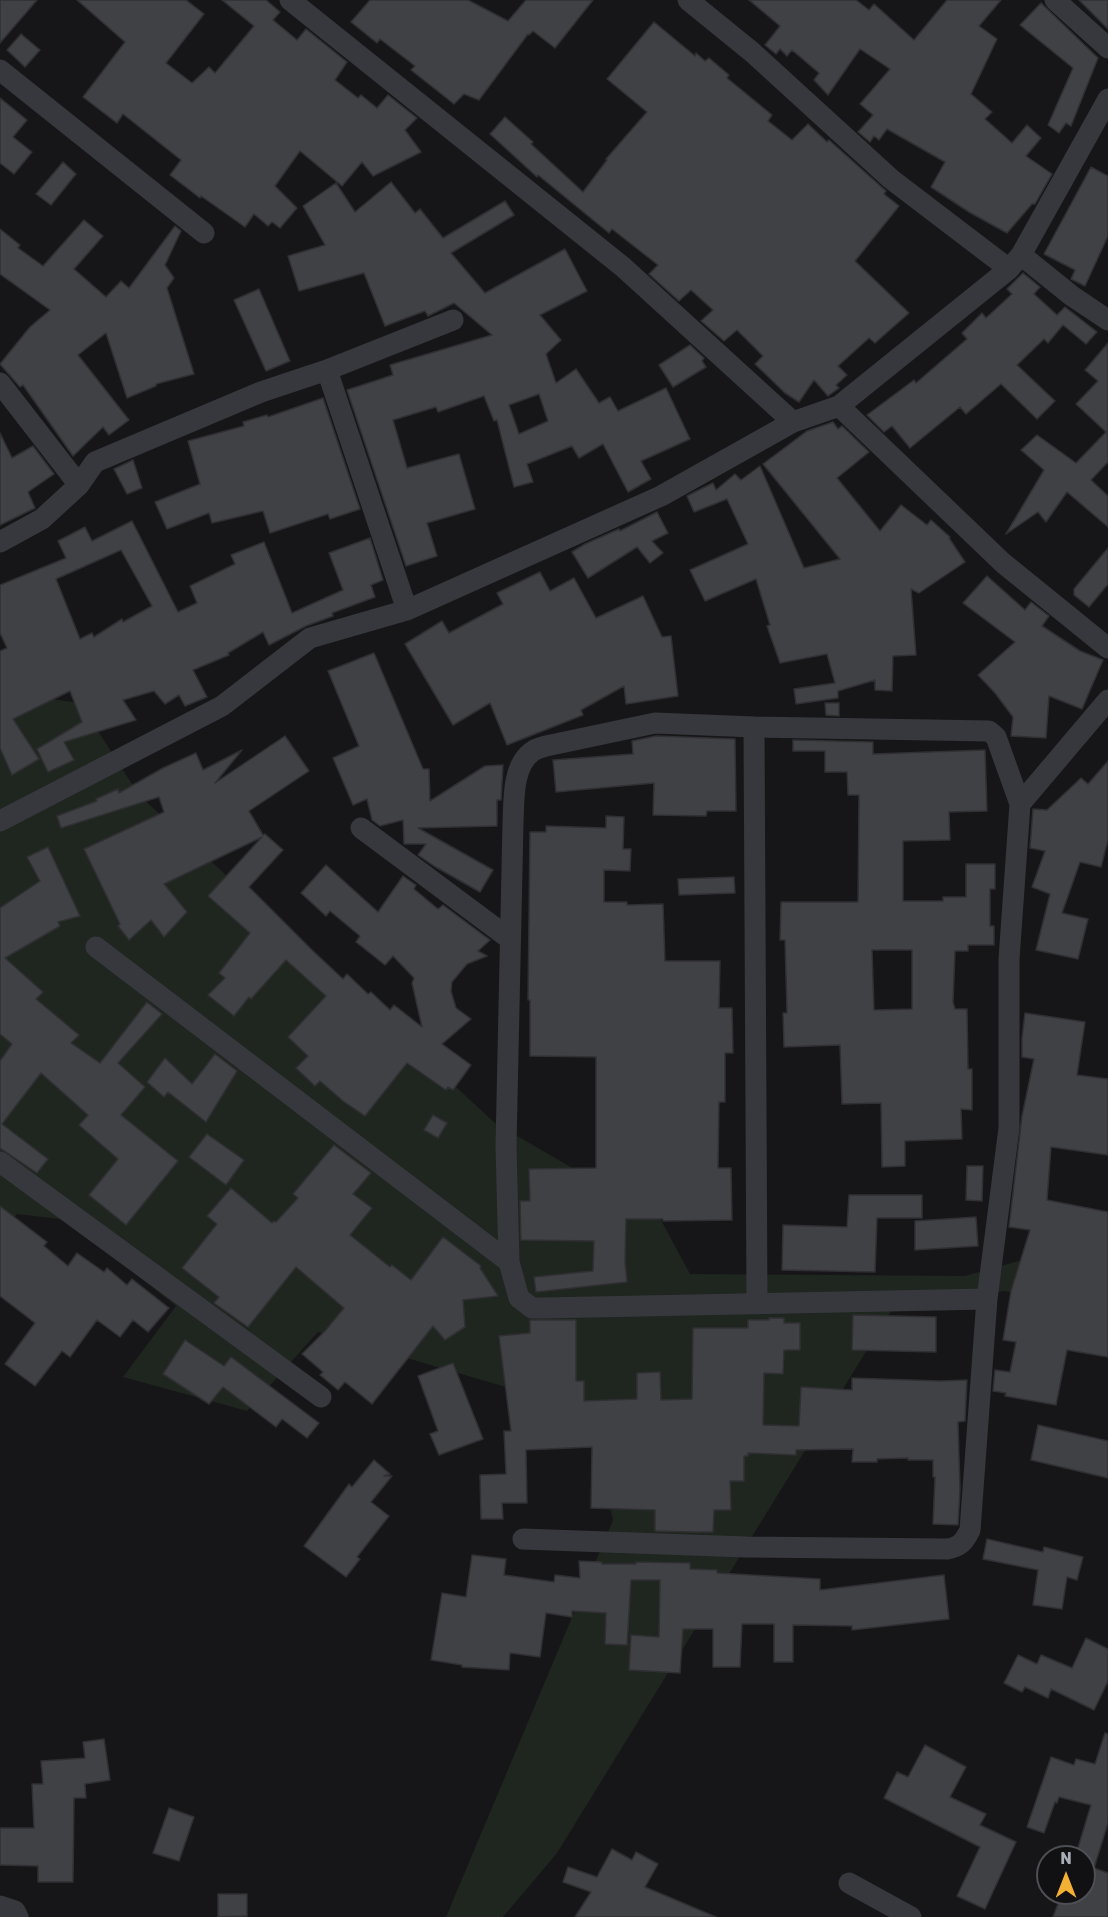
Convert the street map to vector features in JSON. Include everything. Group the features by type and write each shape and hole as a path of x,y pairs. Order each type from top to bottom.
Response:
{"street":[{"path":"290,0 623,267 793,422"},
{"path":"688,0 752,52 891,179 1015,262 1108,320"},
{"path":"1055,0 1108,48"},
{"path":"0,70 204,233"},
{"path":"0,820 222,706 310,638 407,610 662,496 793,422 839,406 1015,262 1108,99"},
{"path":"0,542 42,519 79,484 95,462 261,392 327,370 453,320"},
{"path":"327,370 407,610"},
{"path":"0,384 79,484"},
{"path":"839,406 1004,563 1108,648"},
{"path":"1020,804 1108,699"},
{"path":"523,1539 746,1547 956,1548 965,1540 970,1530 987,1299 1009,1128 1009,959 1020,804 996,737 989,731 655,723 546,746 533,751 524,760 515,790 510,939 507,1146 509,1262 519,1299 532,1308 987,1299"},
{"path":"754,727 757,1304"},
{"path":"361,828 510,939"},
{"path":"96,946 509,1262"},
{"path":"0,1162 321,1396"},
{"path":"849,1883 910,1917"},
{"path":"0,1906 15,1911 18,1917"}],"shaded area":[{"path":"0,692 80,703 139,795 495,1123 574,1169 654,1207 690,1274 965,1276 1108,1236 1108,1308 1004,1291 891,1311 557,1853 503,1917 446,1917 613,1520 591,1412 318,1332 247,1411 123,1377 176,1306 68,1220 17,1214 0,1235"}],"building":[{"path":"0,0 37,0 0,43"},
{"path":"77,0 186,0 204,14 166,63 192,83 209,67 215,73 254,26 222,0 266,0 280,12 273,20 297,40 306,29 347,62 335,80 358,98 361,95 377,108 388,95 417,118 405,130 421,152 373,176 362,162 342,186 300,151 275,186 297,208 280,228 272,222 268,226 254,214 245,227 201,196 200,198 170,175 181,160 123,114 117,123 83,97 125,42"},
{"path":"370,0 468,0 508,21 526,0 593,0 555,48 533,31 528,34 479,100 464,94 454,104 411,70 415,66 380,39 377,43 351,22"},
{"path":"749,0 856,0 869,10 874,4 914,40 947,0 1001,0 979,26 997,39 971,94 992,112 985,119 1012,143 1027,125 1041,138 1026,156 1052,174 1035,204 1032,204 1007,233 931,187 945,162 887,129 879,140 874,136 870,142 858,132 873,115 860,104 890,69 860,49 828,95 814,80 819,73 792,50 787,56 780,49 776,54 765,45 780,26"},
{"path":"1079,0 1108,0 1108,29"},
{"path":"1041,3 1098,58 1071,126 1066,123 1059,133 1048,125 1073,68 1020,25"},
{"path":"654,22 695,56 696,53 705,61 709,58 729,75 727,78 772,115 768,121 792,140 808,124 886,191 884,194 899,206 855,261 909,313 875,343 869,338 838,366 847,375 836,385 839,388 828,396 814,380 799,402 785,393 755,364 763,356 737,330 724,341 701,321 713,310 691,290 679,301 649,274 658,265 612,229 609,233 538,175 537,177 490,134 505,117 583,192 606,159 647,112 607,79"},
{"path":"21,34 40,50 25,67 7,50"},
{"path":"0,98 27,120 13,137 32,152 14,174 0,163"},
{"path":"63,162 76,174 51,205 36,194"},
{"path":"1091,167 1108,176 1108,236 1085,286 1071,279 1075,270 1044,254"},
{"path":"391,182 415,213 420,209 443,238 505,201 514,215 451,253 485,293 565,249 587,291 540,315 561,340 546,354 556,383 576,369 599,403 610,397 618,411 666,388 690,439 641,461 651,479 628,492 603,444 579,458 572,446 527,464 533,482 514,487 497,420 494,421 484,396 438,412 436,407 393,420 407,468 459,454 475,509 427,523 437,556 406,566 347,390 393,375 390,365 492,335 454,303 428,316 425,311 385,326 364,273 299,291 288,256 325,245 303,206 336,183 355,212","holes":["539,394 548,421 519,434 509,405"]},
{"path":"84,220 103,236 74,269 106,297 121,281 129,288 175,226 181,231 165,265 174,278 167,288 194,374 156,384 156,386 127,398 106,333 78,355 129,420 109,435 103,427 73,456 23,385 20,387 0,364 30,327 50,310 0,274 0,229 20,245 18,248 43,266"},
{"path":"1023,273 1040,287 1034,294 1057,315 1065,307 1097,332 1086,344 1063,325 1048,343 1044,339 1017,365 1055,401 1037,419 1001,384 966,414 960,407 910,448 892,426 884,432 867,415 914,380 916,383 967,339 962,333 982,313 986,318 1012,294 1007,289"},
{"path":"259,289 290,361 266,371 234,300"},
{"path":"1108,343 1108,462 1091,480 1108,496 1108,527 1067,492 1046,522 1038,512 1006,534 1044,470 1021,450 1037,435 1076,463 1106,432 1076,404 1098,381 1085,370"},
{"path":"690,345 704,358 702,361 706,367 673,387 659,365"},
{"path":"323,398 360,509 330,519 328,514 270,533 263,511 212,523 209,513 167,529 155,502 200,484 188,441 244,426 243,422 267,415 268,417"},
{"path":"833,422 838,429 842,426 869,452 837,478 880,531 901,505 927,525 931,520 950,537 965,562 919,593 911,589 916,655 893,656 892,691 875,690 875,680 838,691 838,698 796,704 794,689 835,683 827,654 780,663 767,626 770,625 756,579 705,601 690,570 748,544 727,499 694,512 687,496 713,483 716,490 735,474 741,480 760,466 804,568 840,559 763,464 807,431"},
{"path":"0,433 12,458 33,446 54,474 28,492 35,508 0,525"},
{"path":"133,460 142,488 127,494 114,469"},
{"path":"657,512 668,533 652,541 663,553 650,563 637,547 588,578 572,552"},
{"path":"132,521 178,612 197,603 190,586 235,564 231,555 264,542 292,613 343,590 329,553 370,538 383,580 371,585 375,597 332,613 333,616 306,626 269,645 263,632 228,653 229,655 193,670 207,697 185,706 179,695 165,704 154,691 123,700 136,720 64,742 74,760 48,772 37,749 82,722 70,691 13,719 39,759 12,775 0,748 0,651 7,648 0,633 0,585 66,558 58,541 85,527 92,541","holes":["121,550 152,606 123,622 122,619 94,637 92,633 80,639 56,579"]},
{"path":"1108,548 1108,584 1089,607 1074,595 1074,589"},
{"path":"540,572 550,591 574,578 596,618 643,596 662,637 671,636 678,696 626,704 624,686 581,710 583,715 507,745 490,703 453,725 405,644 442,621 449,633 503,604 497,593"},
{"path":"987,576 1025,610 1031,602 1049,616 1042,626 1080,651 1103,660 1082,709 1049,696 1046,738 1011,736 1013,717 978,675 1015,642 963,603"},
{"path":"374,653 423,769 429,769 430,801 485,766 503,765 501,800 497,800 497,826 418,828 493,870 480,892 418,855 426,844 404,844 403,820 380,826 372,820 367,799 353,805 333,758 359,746 328,671"},
{"path":"825,703 839,703 839,716 826,715"},
{"path":"285,736 309,771 249,811 263,835 265,834 283,850 249,887 313,951 343,979 347,974 368,994 371,992 390,1010 394,1005 422,1027 412,983 414,978 393,956 385,965 356,942 360,936 330,911 326,916 301,893 326,865 378,912 403,876 416,885 414,889 438,909 443,905 490,940 478,951 487,956 467,964 452,982 451,991 456,1008 471,1019 442,1044 471,1065 453,1090 448,1087 446,1090 407,1063 365,1116 320,1081 315,1086 296,1068 308,1056 288,1037 326,996 286,960 251,999 249,997 234,1016 208,995 225,978 219,973 250,933 208,896 262,837 164,884 187,912 164,937 151,920 129,940 118,926 120,924 84,849 164,812 159,797 61,828 57,816 97,801 96,799 118,789 119,793 163,768 196,753 203,770 242,750 215,783"},
{"path":"656,736 735,739 736,811 707,811 706,816 653,815 654,783 556,792 553,760 633,754 632,741"},
{"path":"793,740 873,742 873,754 985,750 987,811 949,812 950,840 903,841 903,901 943,901 943,897 966,897 966,864 995,864 995,889 990,889 990,926 994,926 994,945 968,945 968,951 955,951 953,1002 955,1009 967,1009 968,1069 972,1069 972,1110 961,1109 962,1139 905,1141 905,1166 882,1167 881,1103 842,1104 840,1045 784,1047 783,1013 787,1013 785,940 780,940 781,902 858,902 859,795 848,795 847,772 825,772 825,751 793,751","holes":["872,950 912,950 912,1009 874,1010"]},
{"path":"1108,761 1108,840 1101,867 1080,862 1062,913 1088,919 1078,959 1036,950 1050,894 1032,887 1045,851 1030,848 1033,809 1047,810 1081,778 1088,784"},
{"path":"606,816 624,817 623,849 631,849 630,871 604,870 604,902 627,902 627,905 663,904 665,961 720,961 719,1008 732,1008 733,1053 725,1053 725,1102 719,1102 718,1168 731,1168 732,1220 626,1219 627,1282 536,1292 534,1277 593,1271 594,1241 521,1240 520,1201 530,1201 529,1169 596,1168 596,1057 530,1056 530,1000 528,1000 530,832 546,832 546,826 606,828"},
{"path":"48,847 80,916 58,922 60,926 5,958 43,992 36,999 79,1035 71,1043 100,1063 147,1002 162,1014 118,1063 145,1087 121,1115 178,1161 126,1225 89,1195 118,1159 79,1125 88,1115 41,1073 2,1124 48,1159 37,1173 0,1148 0,1061 12,1044 0,1034 0,908 40,881 27,857"},
{"path":"734,877 735,893 679,895 678,879"},
{"path":"1025,1013 1085,1022 1077,1075 1108,1079 1108,1155 1051,1147 1047,1200 1108,1212 1108,1357 1067,1350 1056,1405 1005,1396 1006,1393 993,1391 995,1370 1010,1372 1016,1342 1003,1340 1011,1291 1030,1230 1009,1227 1022,1116 1034,1059 1022,1057"},
{"path":"215,1054 237,1071 206,1122 168,1092 164,1097 147,1082 165,1058 192,1084"},
{"path":"433,1115 447,1123 438,1138 424,1130"},
{"path":"207,1134 244,1160 226,1185 189,1157"},
{"path":"334,1145 371,1173 353,1194 372,1208 350,1235 390,1267 392,1265 411,1280 443,1237 481,1266 480,1268 498,1296 463,1300 465,1327 445,1340 433,1326 372,1404 345,1382 338,1390 320,1375 323,1372 302,1354 344,1308 296,1267 248,1327 214,1303 219,1297 182,1268 217,1224 207,1216 231,1188 272,1223 276,1222 298,1198 293,1194"},
{"path":"967,1166 983,1166 982,1201 966,1200"},
{"path":"849,1195 922,1195 922,1218 877,1218 875,1272 782,1270 783,1225 847,1227"},
{"path":"0,1206 47,1242 44,1246 68,1266 77,1253 104,1272 107,1268 127,1285 132,1279 169,1308 148,1332 133,1320 120,1337 97,1320 70,1357 62,1351 35,1386 5,1364 35,1323 0,1296"},
{"path":"976,1217 978,1246 915,1250 915,1221"},
{"path":"853,1315 936,1317 936,1352 852,1350"},
{"path":"769,1318 784,1318 784,1323 800,1323 800,1350 784,1350 783,1374 764,1373 763,1425 799,1426 801,1387 852,1390 852,1378 967,1380 965,1421 958,1422 960,1490 958,1525 933,1524 935,1477 933,1477 933,1460 908,1460 908,1458 852,1462 853,1449 796,1450 796,1455 748,1453 748,1456 744,1456 744,1481 730,1481 731,1510 714,1510 713,1532 655,1531 655,1510 591,1508 592,1447 526,1450 527,1503 502,1503 503,1519 481,1519 480,1475 506,1474 504,1431 511,1431 499,1336 530,1333 530,1320 576,1320 576,1381 584,1381 584,1401 637,1399 637,1373 660,1372 661,1400 692,1399 693,1328 748,1328 748,1320 769,1320"},
{"path":"185,1340 224,1366 231,1357 319,1423 307,1438 282,1419 276,1427 223,1387 209,1404 163,1374"},
{"path":"453,1363 483,1439 439,1455 430,1434 438,1431 418,1376"},
{"path":"1038,1425 1108,1441 1108,1478 1031,1460"},
{"path":"374,1460 390,1474 384,1476 392,1476 371,1502 389,1516 357,1557 360,1559 346,1577 304,1546 349,1484 352,1487"},
{"path":"987,1539 1043,1552 1044,1547 1083,1557 1077,1580 1067,1577 1062,1609 1033,1605 1038,1570 983,1559"},
{"path":"472,1555 506,1559 504,1575 554,1582 555,1575 580,1578 579,1561 602,1562 602,1564 690,1563 690,1569 717,1570 717,1573 820,1579 820,1590 944,1575 949,1619 852,1630 852,1626 793,1625 793,1662 774,1662 774,1624 742,1624 740,1667 713,1667 713,1629 683,1629 680,1673 629,1670 631,1635 659,1637 660,1580 631,1580 627,1645 605,1644 606,1613 572,1611 572,1617 546,1613 540,1657 510,1653 509,1670 462,1667 462,1665 431,1660 442,1593 466,1597"},
{"path":"1086,1638 1108,1649 1108,1681 1094,1710 1051,1689 1048,1698 1025,1687 1022,1692 1004,1683 1018,1655 1037,1664 1041,1655 1072,1668"},
{"path":"1105,1733 1108,1734 1108,1823 1096,1862 1096,1845 1079,1845 1091,1805 1059,1797 1044,1833 1027,1827 1051,1757 1074,1765 1076,1759 1095,1764"},
{"path":"104,1739 110,1780 85,1784 86,1798 74,1798 73,1882 38,1882 38,1866 0,1865 0,1828 34,1828 32,1784 43,1784 41,1761 85,1758 83,1742"},
{"path":"925,1745 966,1767 950,1797 986,1814 980,1825 1016,1842 985,1909 957,1896 980,1847 884,1798 897,1772 908,1777"},
{"path":"169,1808 194,1817 179,1861 153,1853"},
{"path":"612,1849 632,1860 636,1852 658,1864 645,1887 716,1917 575,1917 591,1892 563,1882 568,1867 597,1877"},
{"path":"1096,1869 1108,1873 1108,1917 1053,1917 1058,1905 1096,1905"},
{"path":"218,1894 247,1894 247,1916 218,1917"}]}
